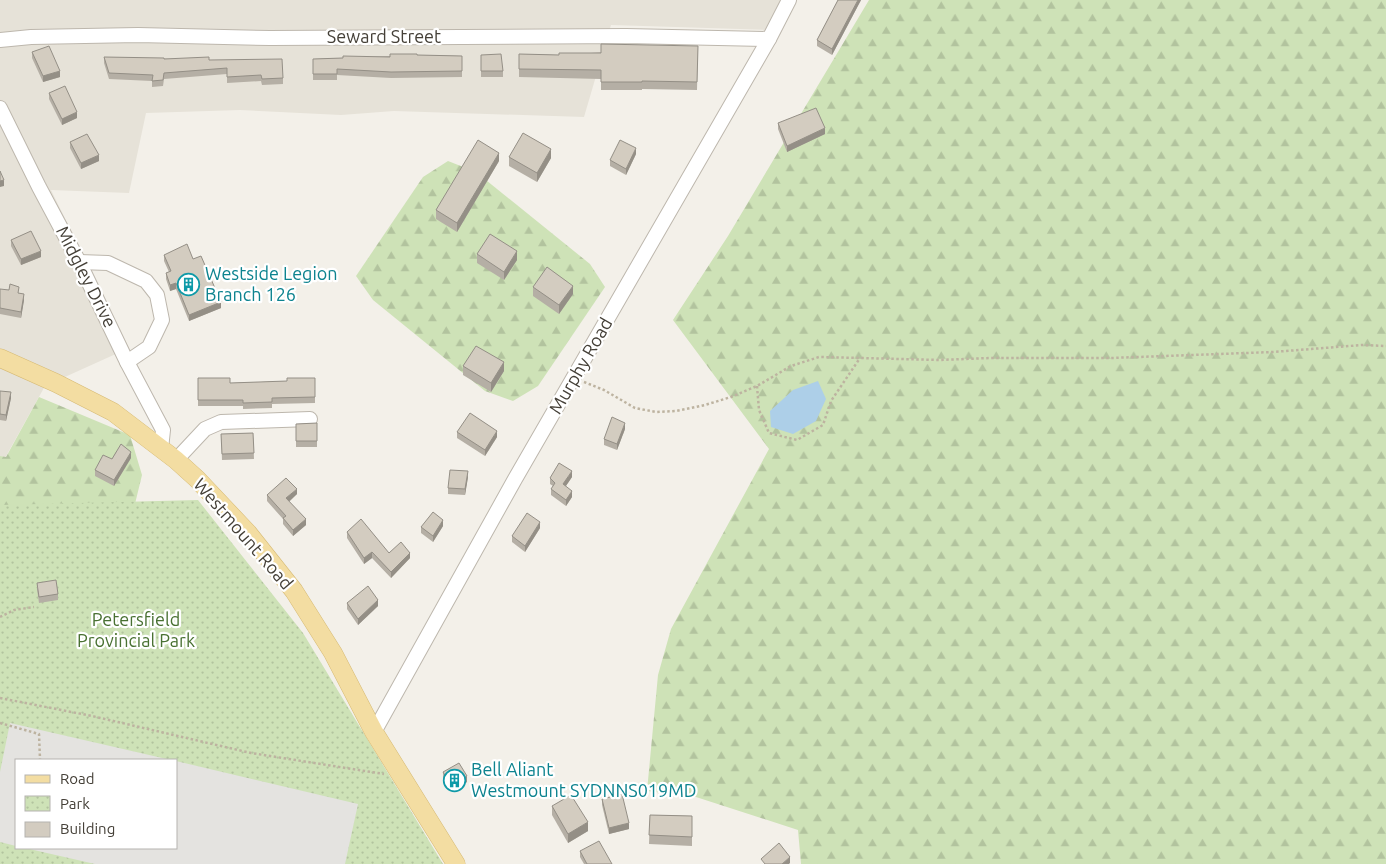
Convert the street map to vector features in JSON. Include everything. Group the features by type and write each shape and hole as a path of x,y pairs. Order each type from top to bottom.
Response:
{"main road":[{"name":"Westmount Road","path":"0,358 56,383 113,412 176,460 197,479 248,534 294,591 333,653 374,732 456,864"}],"street":[{"name":"Murphy Road","path":"374,732 515,479 769,39 789,0"},
{"name":"Seward Street","path":"0,40 31,37 138,35 270,38 626,36 769,39"},
{"name":"Midgley Drive","path":"0,108 6,132 80,262 127,362 162,430 161,448"},
{"path":"80,262 108,263 146,281 157,295 162,320 149,347 127,362"},
{"path":"176,460 205,429 221,422 310,419"}],"path":[{"path":"574,378 604,390 635,408 656,412 676,411 731,397 758,386 791,366 819,357 939,360 1111,358 1273,352 1362,345 1386,346"},
{"path":"758,386 759,410 769,434 797,440 823,425 831,401 860,358"},
{"path":"0,617 14,610 34,607"},
{"path":"0,698 92,716 251,753 402,777"},
{"path":"0,723 40,734 40,759"}],"shaded area":[{"path":"0,0 785,0 769,30 611,25 584,117 394,111 341,115 240,110 146,113 129,193 51,190 129,348 45,386 5,458 0,456"},
{"path":"10,723 167,759 15,759 15,846 0,842 0,772"},
{"path":"178,761 358,804 345,864 95,864 29,849 178,849"}],"green space":[{"path":"869,0 1386,0 1386,864 801,864 798,830 696,797 647,791 658,675 671,629 769,449 673,320 728,236"},
{"path":"448,161 476,172 590,264 605,287 538,386 513,401 485,391 373,300 356,276 423,177"},
{"path":"39,397 130,435 142,475 117,578 0,562 0,456 6,457"},
{"name":"Petersfield Provincial Park","path":"198,500 303,633 443,864 0,864 0,505"}],"water":[{"path":"818,381 826,399 816,421 793,434 771,427 770,411 793,390"}],"building":[{"path":"838,0 858,0 832,49 817,40"},
{"path":"601,44 698,46 697,82 601,82 601,70 519,69 519,54 601,53"},
{"path":"49,46 60,71 43,76 32,52"},
{"path":"390,54 462,56 462,71 391,72 337,69 337,74 313,74 313,59 343,58 343,56 390,57"},
{"path":"501,54 503,71 481,71 481,55"},
{"path":"104,57 164,59 209,57 209,60 282,59 283,78 262,79 261,75 227,77 227,68 164,73 163,80 152,81 153,75 109,73"},
{"path":"65,86 77,112 62,119 49,93"},
{"path":"816,108 825,128 787,146 778,123"},
{"path":"523,133 551,149 537,173 509,157"},
{"path":"87,134 99,155 81,163 70,142"},
{"path":"478,140 499,153 457,223 436,210"},
{"path":"620,140 636,148 626,169 610,160"},
{"path":"0,171 4,180 0,181"},
{"path":"31,231 41,251 21,259 11,240"},
{"path":"490,234 517,251 504,272 477,254"},
{"name":"Westside Legion Branch 126","path":"187,244 193,259 201,256 221,302 189,315 176,283 170,285 166,273 171,271 164,255"},
{"path":"547,267 573,286 559,305 533,287"},
{"path":"10,284 19,287 18,293 24,294 21,312 0,308 0,289 9,290"},
{"path":"476,346 504,362 491,383 463,366"},
{"path":"198,378 230,378 230,383 287,381 287,378 315,378 315,397 272,398 272,402 243,403 243,400 198,400"},
{"path":"0,391 11,392 6,415 0,414"},
{"path":"470,413 497,431 485,450 457,432"},
{"path":"612,417 625,423 617,444 604,439"},
{"path":"317,423 317,441 296,441 296,424"},
{"path":"253,433 254,453 222,454 221,434"},
{"path":"121,444 131,452 114,480 95,470 103,455 112,459"},
{"path":"559,463 572,471 563,484 572,491 566,500 551,489 555,483 550,478"},
{"path":"450,470 468,471 465,489 448,488"},
{"path":"286,478 297,489 286,498 306,519 293,530 283,518 286,516 267,495"},
{"path":"433,512 443,520 433,536 421,527"},
{"path":"527,513 540,522 525,546 512,536"},
{"path":"361,519 389,553 401,542 410,553 391,572 372,552 364,558 347,532"},
{"path":"56,580 58,594 39,597 37,583"},
{"path":"368,586 378,600 358,619 347,603"},
{"path":"459,763 467,776 451,785 443,772"},
{"path":"622,794 629,823 609,828 602,799"},
{"path":"571,795 588,822 568,834 552,806"},
{"path":"650,815 692,816 692,837 649,835"},
{"path":"599,841 612,864 587,864 580,851"},
{"path":"779,843 790,857 782,864 765,864 761,859"}],"place":[{"name":"Westside Legion Branch 126","path":"189,284"},
{"name":"Bell Aliant Westmount SYDNNS019MD","path":"455,780"}]}
